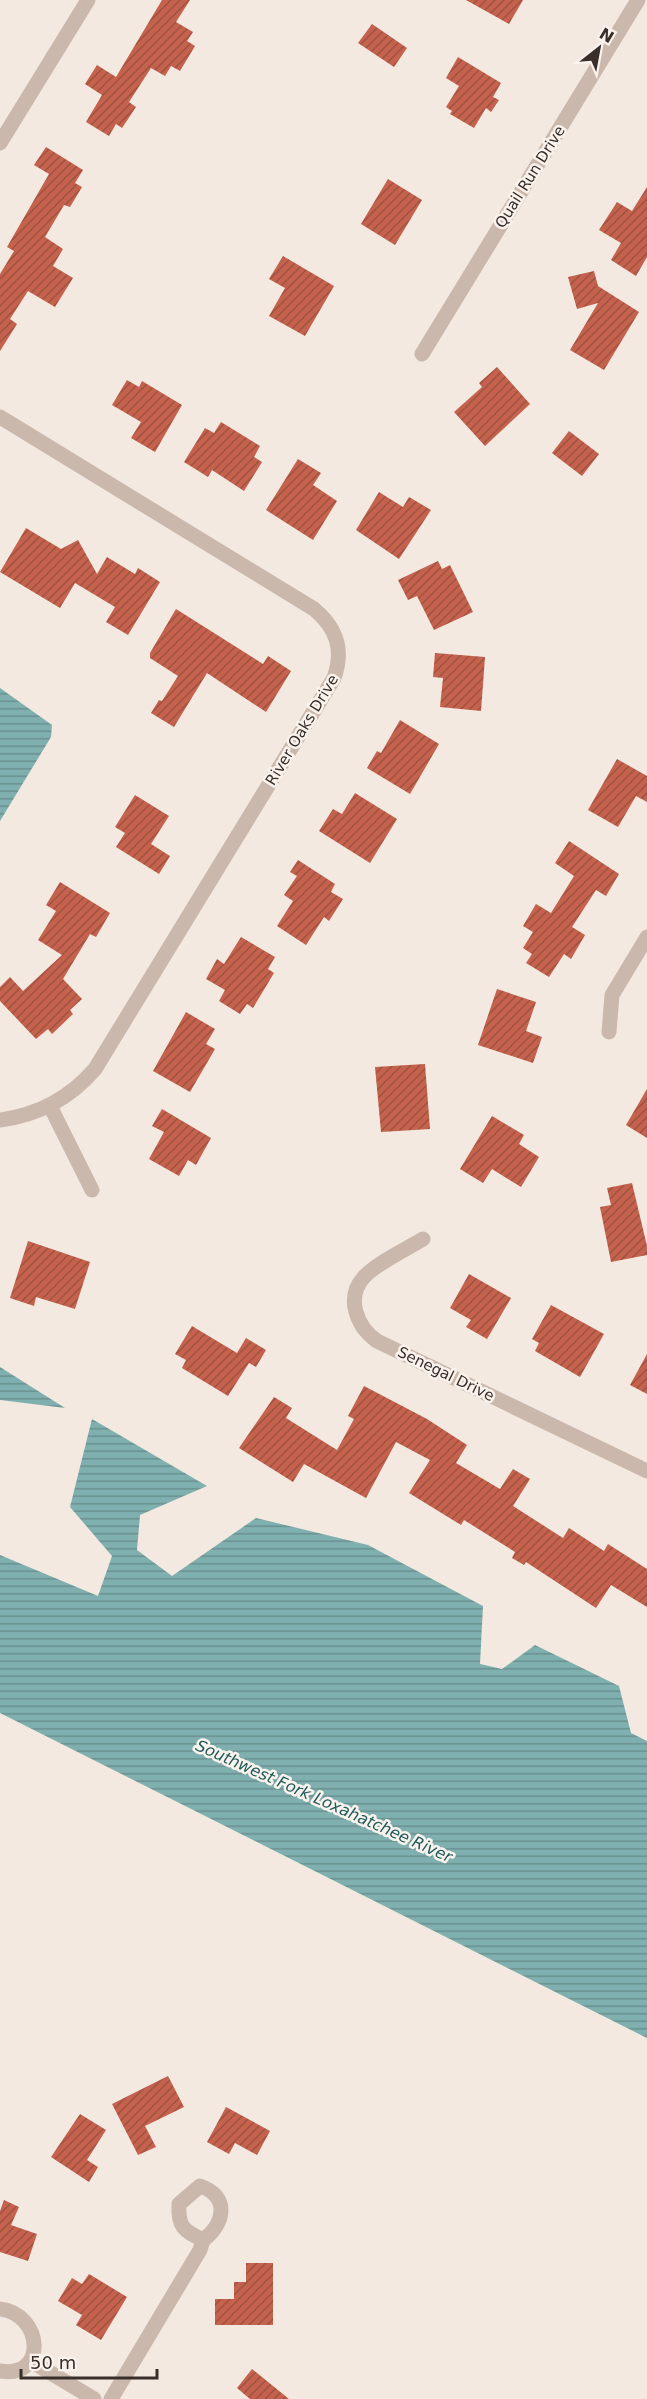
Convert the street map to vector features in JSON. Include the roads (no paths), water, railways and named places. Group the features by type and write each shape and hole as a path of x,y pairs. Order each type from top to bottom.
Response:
{"street":[{"path":"0,143 88,0"},
{"name":"Quail Run Drive","path":"422,354 638,0"},
{"name":"River Oaks Drive","path":"0,417 314,609 332,627 340,653 339,666 334,678 103,1058 74,1090 50,1106 27,1115 0,1120"},
{"path":"609,1032 612,995 647,937"},
{"path":"50,1106 92,1190"},
{"name":"Senegal Drive","path":"423,1239 365,1275 358,1286 354,1310 358,1323 366,1334 647,1471"},
{"path":"111,2399 200,2250 203,2240"},
{"path":"0,2309 14,2313 28,2325 35,2346 31,2361 18,2370 0,2371"},
{"path":"31,2361 94,2399"}],"water":[{"path":"0,688 52,725 51,737 0,821"},
{"path":"0,1367 65,1408 0,1400"},
{"name":"Southwest Fork Loxahatchee River","path":"92,1419 207,1486 140,1515 137,1550 172,1576 256,1518 368,1545 483,1606 480,1664 502,1669 535,1645 619,1686 631,1733 647,1741 647,2038 0,1713 0,1555 98,1596 112,1556 70,1507"}]}
